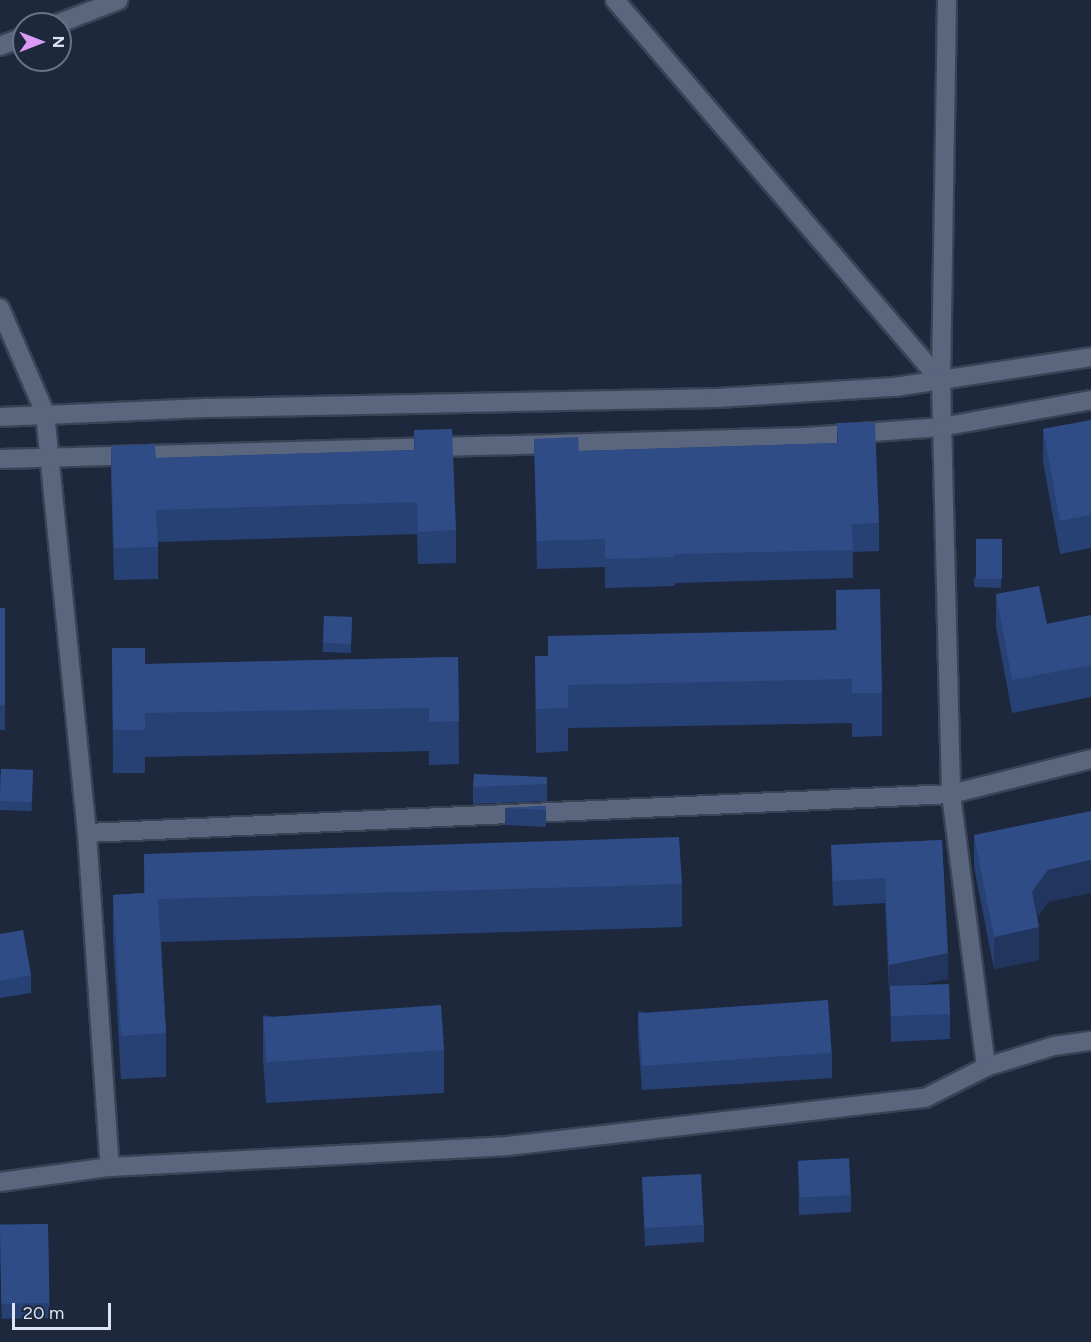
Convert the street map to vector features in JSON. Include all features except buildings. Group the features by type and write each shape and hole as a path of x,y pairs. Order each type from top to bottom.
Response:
{"street":[{"path":"72,18 119,0"},
{"path":"615,0 940,381"},
{"path":"947,0 940,381 951,794 986,1067"},
{"path":"0,308 45,413 47,455 87,833 110,1167"},
{"path":"0,417 45,413 718,398 940,381 1091,357"},
{"path":"0,459 47,455 806,437 941,427 1091,400"},
{"path":"87,833 951,794 1091,759"},
{"path":"0,1182 110,1167 531,1143 925,1098 986,1067 1054,1046 1091,1041"}]}
